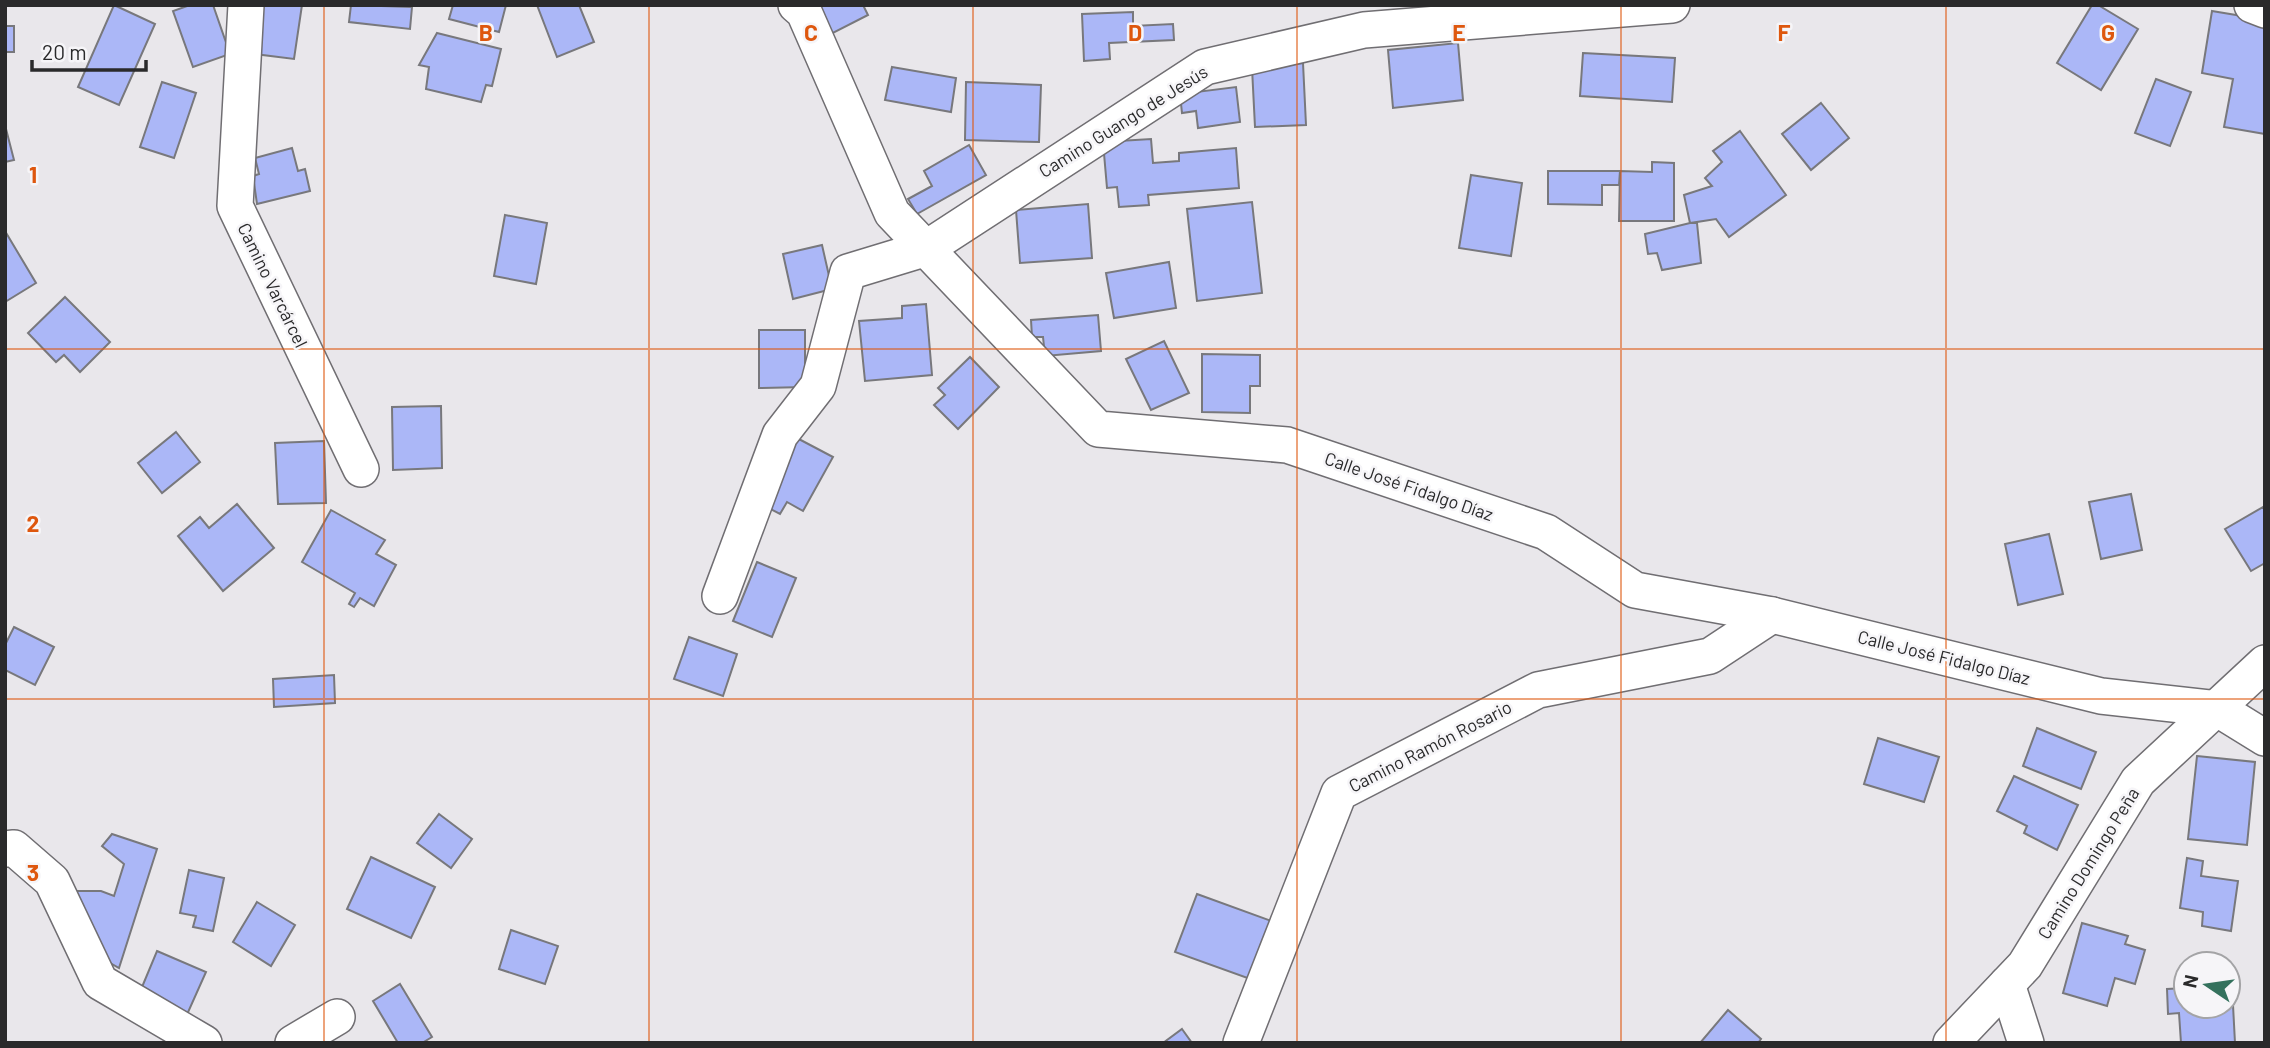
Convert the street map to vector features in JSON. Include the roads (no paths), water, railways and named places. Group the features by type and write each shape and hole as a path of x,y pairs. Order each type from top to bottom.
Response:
{"street":[{"name":"Camino Varcárcel","path":"246,5 235,206 360,469"},
{"name":"Calle José Fidalgo Díaz","path":"796,5 804,12 892,213 1098,429 1287,445 1546,532 1635,590 1772,615 2101,696 2218,709"},
{"name":"Camino Guango de Jesús","path":"720,596 780,435 818,386 848,272 927,248 1205,66 1364,30 1672,5"},
{"path":"2252,5 2265,10"},
{"name":"Camino Ramón Rosario","path":"1241,1043 1339,793 1538,690 1710,656 1772,615"},
{"name":"Camino Domingo Peña","path":"1951,1043 2025,965 2138,781 2265,663"},
{"path":"2218,709 2265,738"},
{"path":"5,849 14,848 52,881 100,982 204,1043"},
{"path":"2007,984 2026,1043"},
{"path":"293,1043 337,1017"}]}
